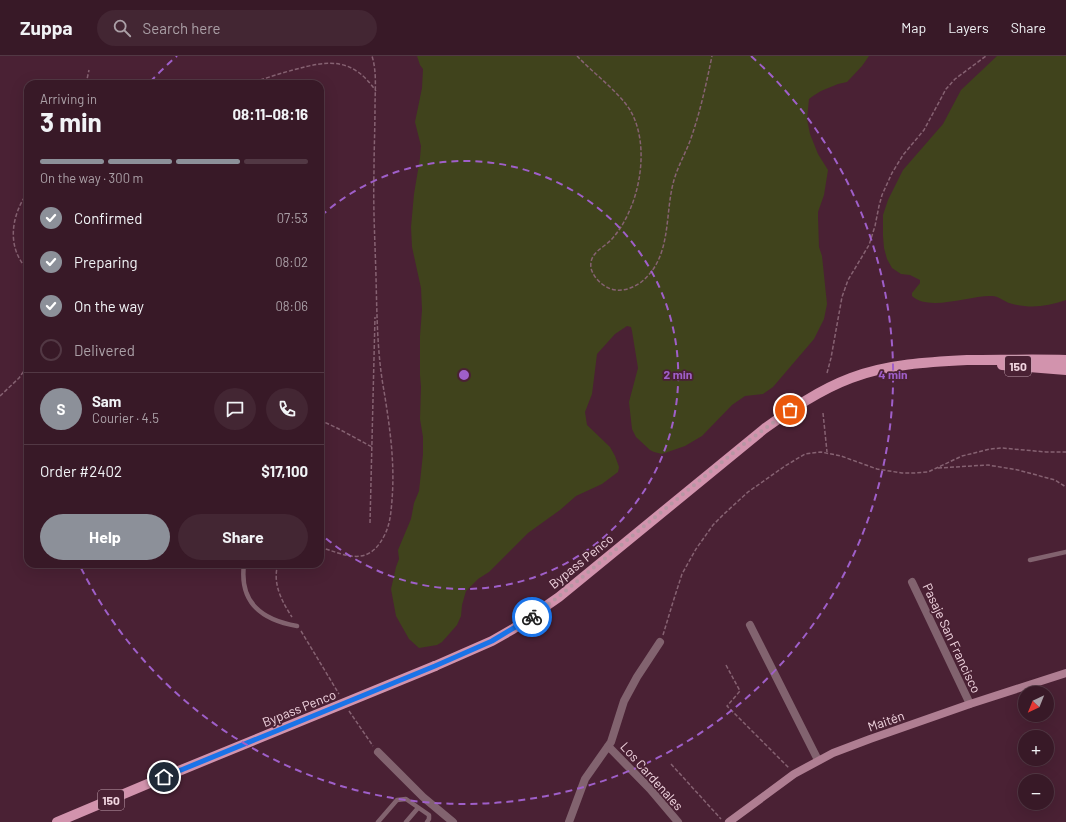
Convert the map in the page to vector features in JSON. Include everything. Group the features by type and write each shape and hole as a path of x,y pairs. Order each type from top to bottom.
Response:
{"main road":[{"name":"Bypass Penco","path":"57,822 492,641 533,616 558,597 770,424 811,397 846,380 877,370 915,364 970,360 1066,360"},
{"name":"Bypass Penco","path":"970,360 1066,370"},
{"name":"Maitén","path":"729,822 794,774 818,760 870,739 970,704 1066,673"}],"street":[{"name":"Pasaje San Francisco","path":"912,582 970,704"},
{"path":"750,625 818,760"},
{"path":"569,822 585,779 613,738 619,713 624,701 637,677 660,642"},
{"name":"Los Cardenales","path":"608,746 650,789 678,822"},
{"path":"378,752 423,797 452,822"}],"lane":[{"path":"1030,560 1066,552"},
{"path":"244,568 244,583 248,598 252,604 260,612 270,618 279,622 298,626"},
{"path":"378,822 396,800 406,799 429,815 429,819 426,822"},
{"path":"406,822 418,808"}],"path":[{"path":"370,523 376,305 374,185 376,91 372,56"},
{"path":"577,56 626,105 634,118 640,138 641,163 632,203 622,225 616,234 594,254 591,261 593,272 599,281 608,287 622,290 637,284 645,278 653,268 662,251 668,229 672,189 697,119 712,56"},
{"path":"827,373 843,293 848,280 869,246 882,195 892,173 903,155 930,121 946,89 955,79 986,56"},
{"path":"261,80 300,68 330,62 344,65 356,71 367,80 376,91"},
{"path":"87,80 89,70"},
{"path":"24,199 18,210 13,232 17,255 24,265"},
{"path":"324,549 343,556 364,556 377,546 384,535 389,522 393,487 393,452 380,363 376,305"},
{"path":"0,396 19,378 24,371"},
{"path":"823,413 828,453"},
{"path":"324,422 372,447"},
{"path":"660,642 666,629 682,574 696,549 713,525 744,496 785,466 808,453 821,452 841,456 865,466 889,472 916,473 928,472 966,455 990,449 1066,452"},
{"path":"936,468 988,465 995,466 1054,480 1066,487"},
{"path":"277,568 276,578 279,593 339,695"},
{"path":"726,665 740,691 727,706 794,774"},
{"path":"347,708 378,752"},
{"path":"671,764 724,822"}],"green space":[{"path":"417,56 869,56 847,82 821,91 809,99 807,119 810,134 818,154 828,170 824,195 818,212 819,247 822,256 827,304 824,319 814,339 773,387 763,394 745,396 732,405 702,436 685,446 662,454 650,450 636,437 632,429 629,402 638,368 631,327 627,326 615,334 597,354 592,394 585,412 587,425 610,447 615,456 619,467 618,472 602,484 576,496 560,510 528,533 489,572 478,579 466,591 461,616 457,625 442,642 437,645 419,648 409,639 396,616 391,589 399,559 398,550 411,519 414,503 419,491 423,454 423,437 420,419 421,288 412,247 411,227 421,146 415,122 422,88 423,69"},
{"path":"997,56 1066,56 1066,300 1044,306 1031,307 1009,303 994,296 983,296 939,303 919,301 912,296 912,293 920,283 920,280 910,275 901,274 892,268 887,259 884,248 883,215 888,200 903,170 943,124 961,90"}],"way so far":[{"path":"532,617 744,444 790,410"}],"route":[{"path":"164,777 435,666 492,641 532,617"}]}
